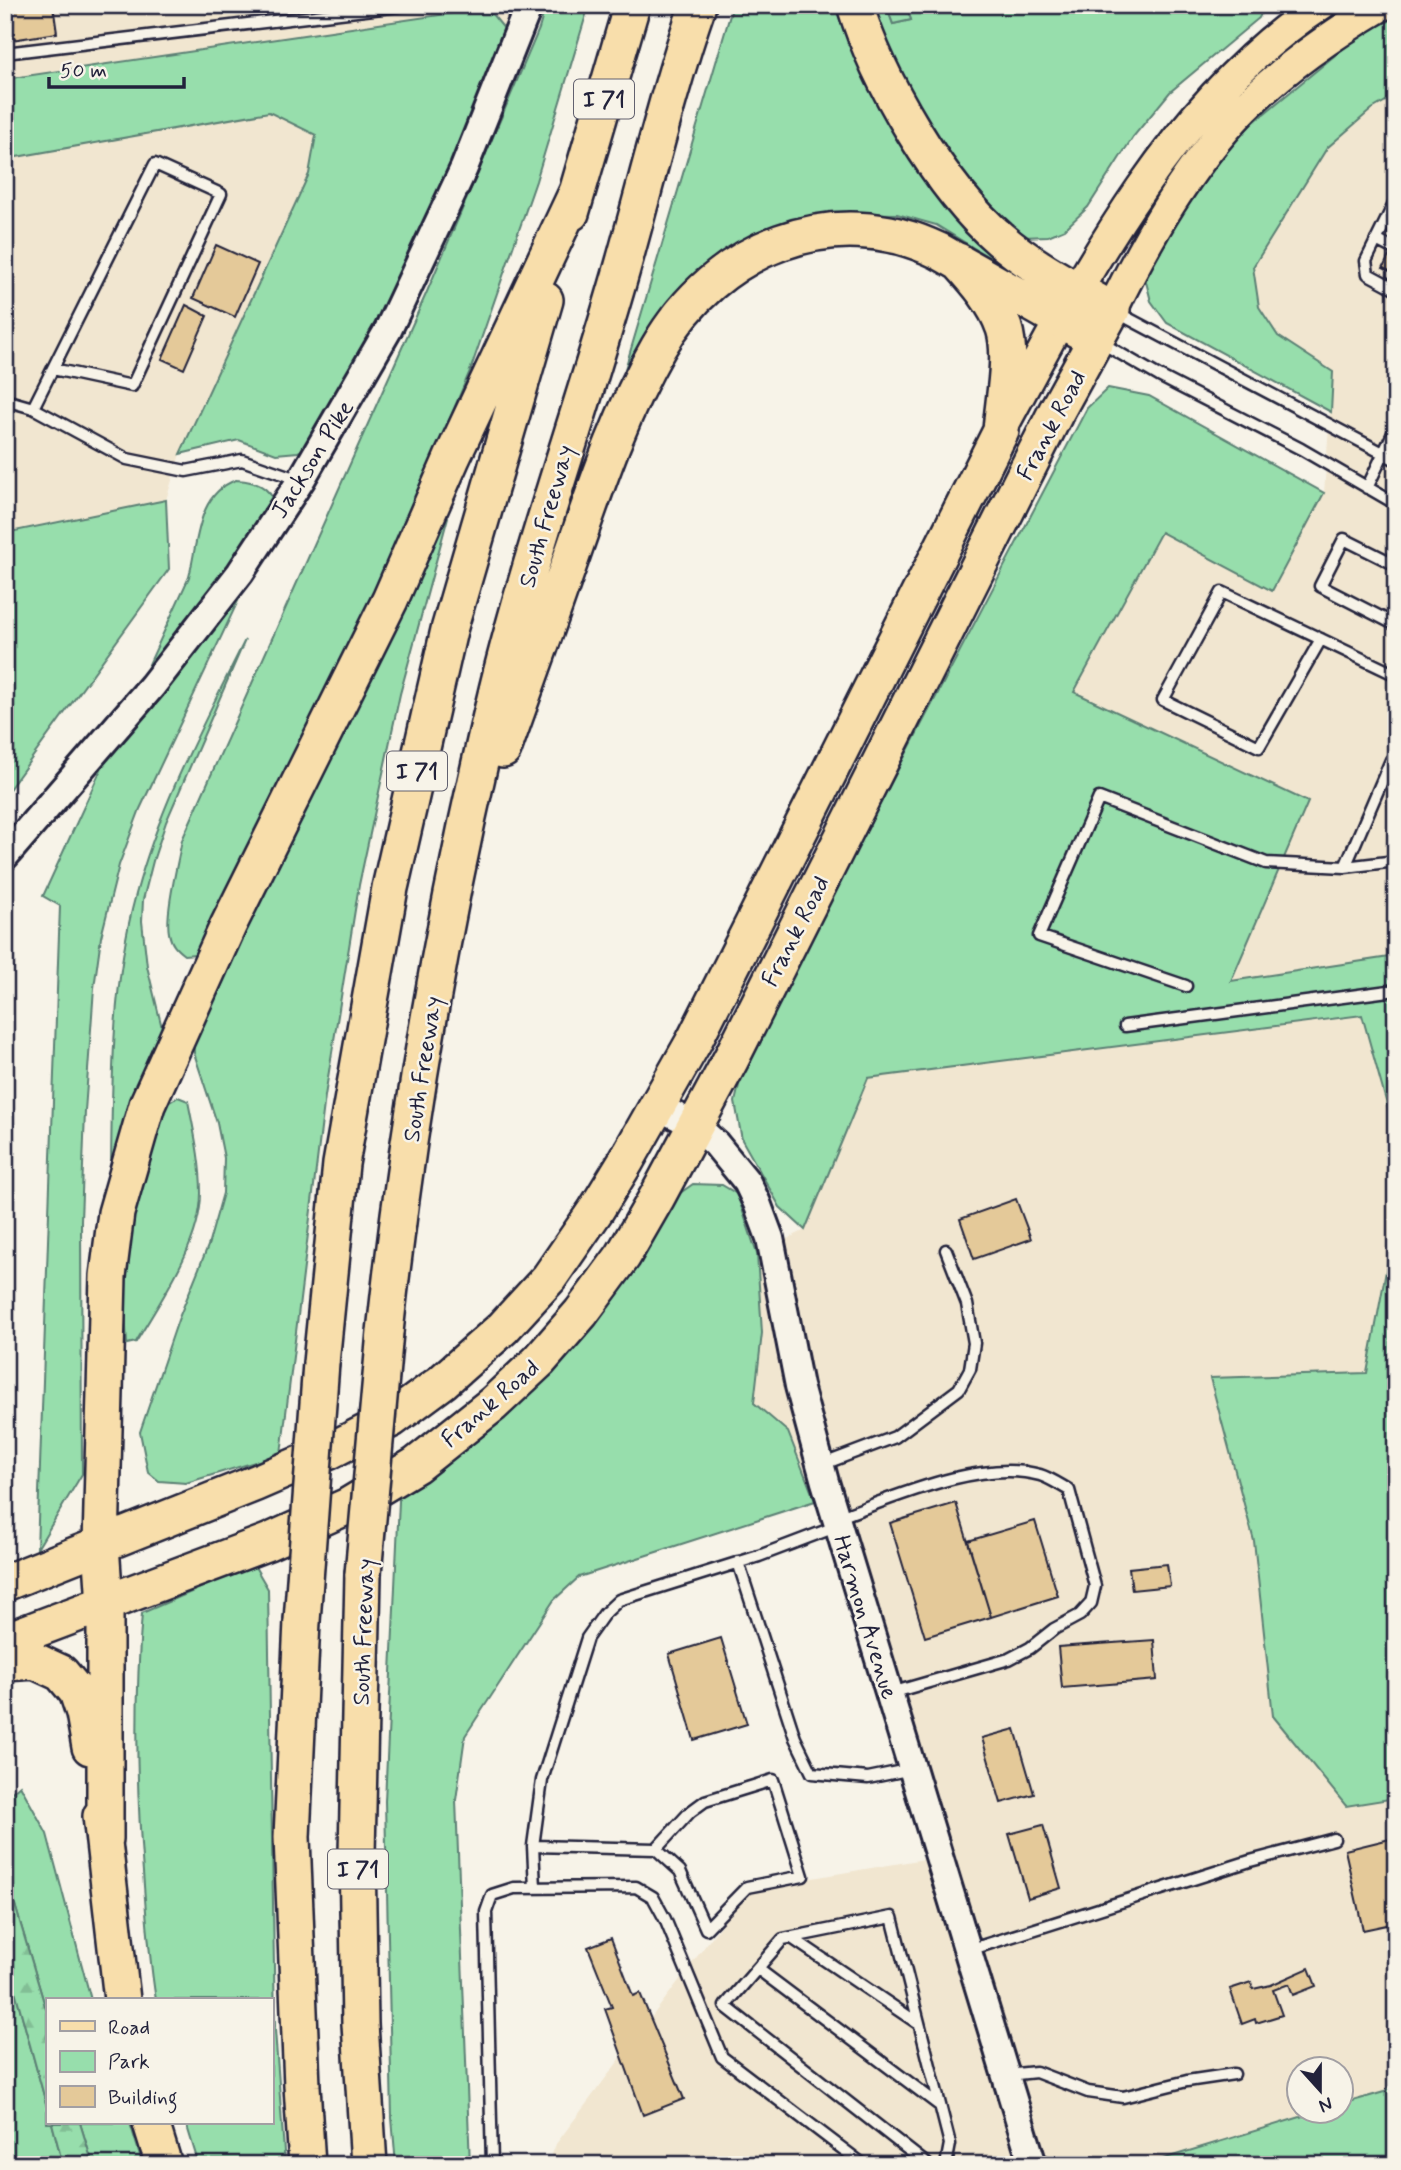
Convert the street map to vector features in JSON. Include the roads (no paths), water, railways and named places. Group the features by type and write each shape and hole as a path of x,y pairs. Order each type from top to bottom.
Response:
{"highway":[{"name":"I 71","path":"307,2165 292,1836 302,1621 321,1363 341,1164 390,888 449,630 632,5"},
{"name":"South Freeway","path":"369,2165 360,2024 357,1854 363,1574 385,1332 402,1193 449,905 498,689 527,580 622,270 698,5"},
{"path":"855,5 862,29 909,122 935,162 967,204 998,238 1070,305"},
{"path":"105,1839 105,1604 101,1545 108,1276 116,1213 147,1105 228,926 390,600 452,458 577,192"},
{"path":"449,905 601,473 658,347 685,311 733,265 754,253 809,232 846,229 883,232 919,241 958,261 1070,305 1104,325"},
{"path":"958,261 986,295 1004,328 1007,347 1001,431"},
{"name":"Frank Road","path":"5,1641 268,1542 348,1506 416,1465 493,1404 539,1361 581,1313 609,1275 657,1198 737,1047 1056,412 1104,325"},
{"name":"Frank Road","path":"5,1583 256,1483 330,1451 392,1419 442,1382 502,1328 548,1278 596,1210 694,1041 1001,431"},
{"path":"5,1663 35,1661 61,1673 78,1692 84,1713 105,1839 122,1998"},
{"path":"151,2124 164,2165"}],"main road":[{"name":"Jackson Pike","path":"5,856 152,686 240,573 301,480 388,330 464,168 529,5"},
{"name":"Frank Road","path":"1001,431 1070,305 1140,189 1200,110 1263,48 1310,23 1382,5"},
{"name":"Frank Road","path":"1104,325 1149,236 1203,156 1310,23"},
{"name":"Harmon Avenue","path":"656,1106 695,1125 732,1162 747,1182 765,1221 799,1386 837,1522 1033,2165"}],"lane":[{"path":"5,53 407,5"},
{"path":"33,408 52,369 155,164 221,194 132,386 52,369"},
{"path":"1396,200 1391,221 1376,240 1366,261 1368,274 1396,289"},
{"path":"1376,240 1392,248"},
{"path":"1104,325 1396,460"},
{"path":"1104,325 1159,376 1301,449 1396,504"},
{"path":"5,400 33,408 127,458 186,471 242,460 301,480"},
{"path":"1367,488 1396,427"},
{"path":"1396,565 1345,539 1320,586 1396,625"},
{"path":"1321,639 1259,747 1163,700 1222,592 1321,639 1396,675"},
{"path":"1345,867 1391,760 1396,756"},
{"path":"1186,986 1040,936 1099,798 1266,863 1345,867 1396,862"},
{"path":"1125,1026 1396,990"},
{"path":"821,1465 895,1437 959,1389 970,1369 974,1343 967,1304 946,1250"},
{"path":"535,1888 534,1846 542,1780 587,1638 619,1600 738,1562 961,1476 1014,1471 1042,1475 1069,1490 1095,1586 1091,1603 1080,1615 1009,1659 890,1694"},
{"path":"738,1562 795,1738 812,1773 869,1778 913,1769"},
{"path":"534,1846 656,1849 680,1871 706,1929 747,1887 803,1876 773,1780 705,1801 690,1812 656,1849"},
{"path":"968,1951 1250,1861 1334,1839"},
{"path":"492,2165 486,1912 492,1895 514,1888 636,1887 653,1897 665,1919 722,2057 864,2165"},
{"path":"928,2165 725,2006 783,1939 892,1917 950,2144 946,2165"},
{"path":"792,1938 919,2024"},
{"path":"758,1969 940,2105"},
{"path":"1006,2075 1036,2072 1088,2092 1123,2097 1188,2081 1234,2074"}]}
